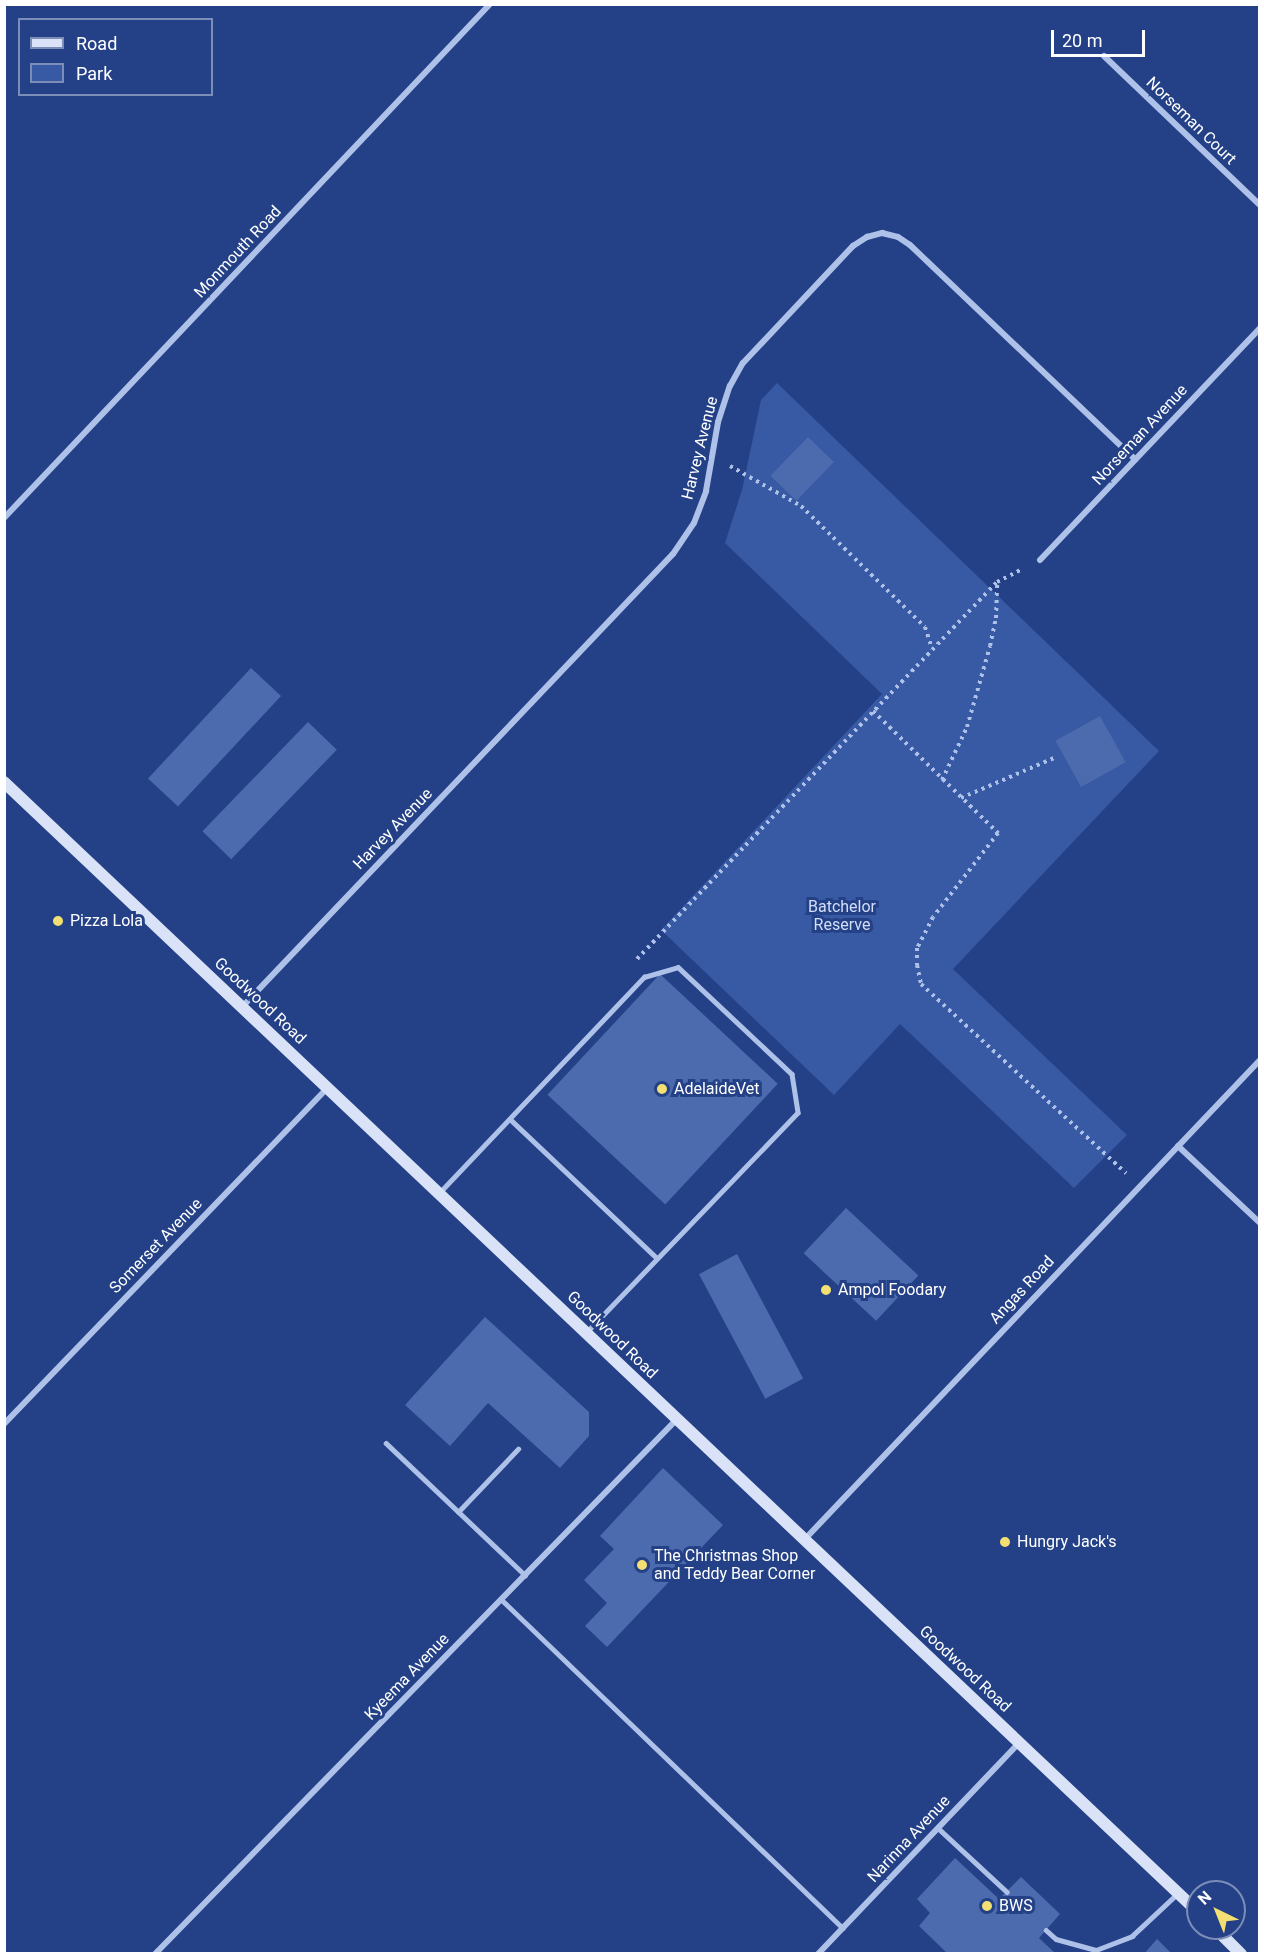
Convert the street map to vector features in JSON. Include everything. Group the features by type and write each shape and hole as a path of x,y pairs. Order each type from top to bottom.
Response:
{"main road":[{"name":"Goodwood Road","path":"4,782 1186,1901"},
{"path":"1227,1940 1241,1953"}],"street":[{"name":"Monmouth Road","path":"4,518 490,4"},
{"name":"Norseman Court","path":"1104,56 1260,205"},
{"name":"Harvey Avenue","path":"242,1007 673,554 694,523 706,491 721,413 730,386 743,363 853,246 882,233 898,237 921,254 1136,459"},
{"name":"Norseman Avenue","path":"1040,560 1260,328"},
{"name":"Angas Road","path":"805,1540 1260,1060"},
{"name":"Somerset Avenue","path":"4,1424 328,1088"},
{"path":"1178,1146 1260,1223"},
{"name":"Kyeema Avenue","path":"155,1953 677,1419"},
{"name":"Narinna Avenue","path":"818,1953 1019,1743"}],"lane":[{"path":"439,1193 644,977 678,967 792,1074 798,1113 586,1333"},
{"path":"510,1119 657,1258"},
{"path":"386,1443 525,1575"},
{"path":"458,1512 518,1449"},
{"path":"502,1600 843,1928"},
{"path":"938,1828 1007,1892"},
{"path":"1046,1930 1056,1939 1096,1950 1132,1936 1178,1893"}],"path":[{"path":"712,455 801,506 925,627 932,649"},
{"path":"633,963 997,582 1040,560"},
{"path":"942,780 967,727 990,646 996,618 997,582"},
{"path":"873,711 998,833 933,917 917,948 917,965 921,984 1140,1186"},
{"path":"961,798 1054,758"}],"green space":[{"name":"Batchelor Reserve","path":"777,383 1159,751 953,969 1127,1135 1074,1188 900,1024 834,1095 661,930 882,694 725,543 742,490 761,400"}],"building":[{"path":"808,437 834,462 796,501 770,476"},
{"path":"251,668 281,696 178,806 148,778"},
{"path":"1100,716 1126,762 1081,787 1055,741"},
{"path":"308,722 337,750 231,859 202,831"},
{"name":"AdelaideVet","path":"660,974 778,1084 665,1204 547,1095"},
{"path":"846,1208 918,1276 876,1321 804,1253"},
{"path":"737,1254 803,1378 765,1399 699,1274"},
{"path":"485,1317 589,1412 589,1436 560,1468 488,1403 450,1446 405,1405"},
{"name":"The Christmas Shop and Teddy Bear Corner","path":"663,1468 723,1525 607,1647 585,1626 607,1603 584,1580 614,1549 600,1536"},
{"name":"BWS","path":"955,1858 999,1899 1021,1877 1060,1914 1039,1938 1056,1954 948,1954 919,1926 930,1913 917,1899"},
{"path":"1157,1939 1172,1954 1144,1954"}],"place":[{"name":"Pizza Lola","path":"58,921"},
{"name":"AdelaideVet","path":"662,1089"},
{"name":"Ampol Foodary","path":"826,1290"},
{"name":"Hungry Jack's","path":"1005,1542"},
{"name":"The Christmas Shop and Teddy Bear Corner","path":"642,1565"},
{"name":"BWS","path":"987,1906"}]}
